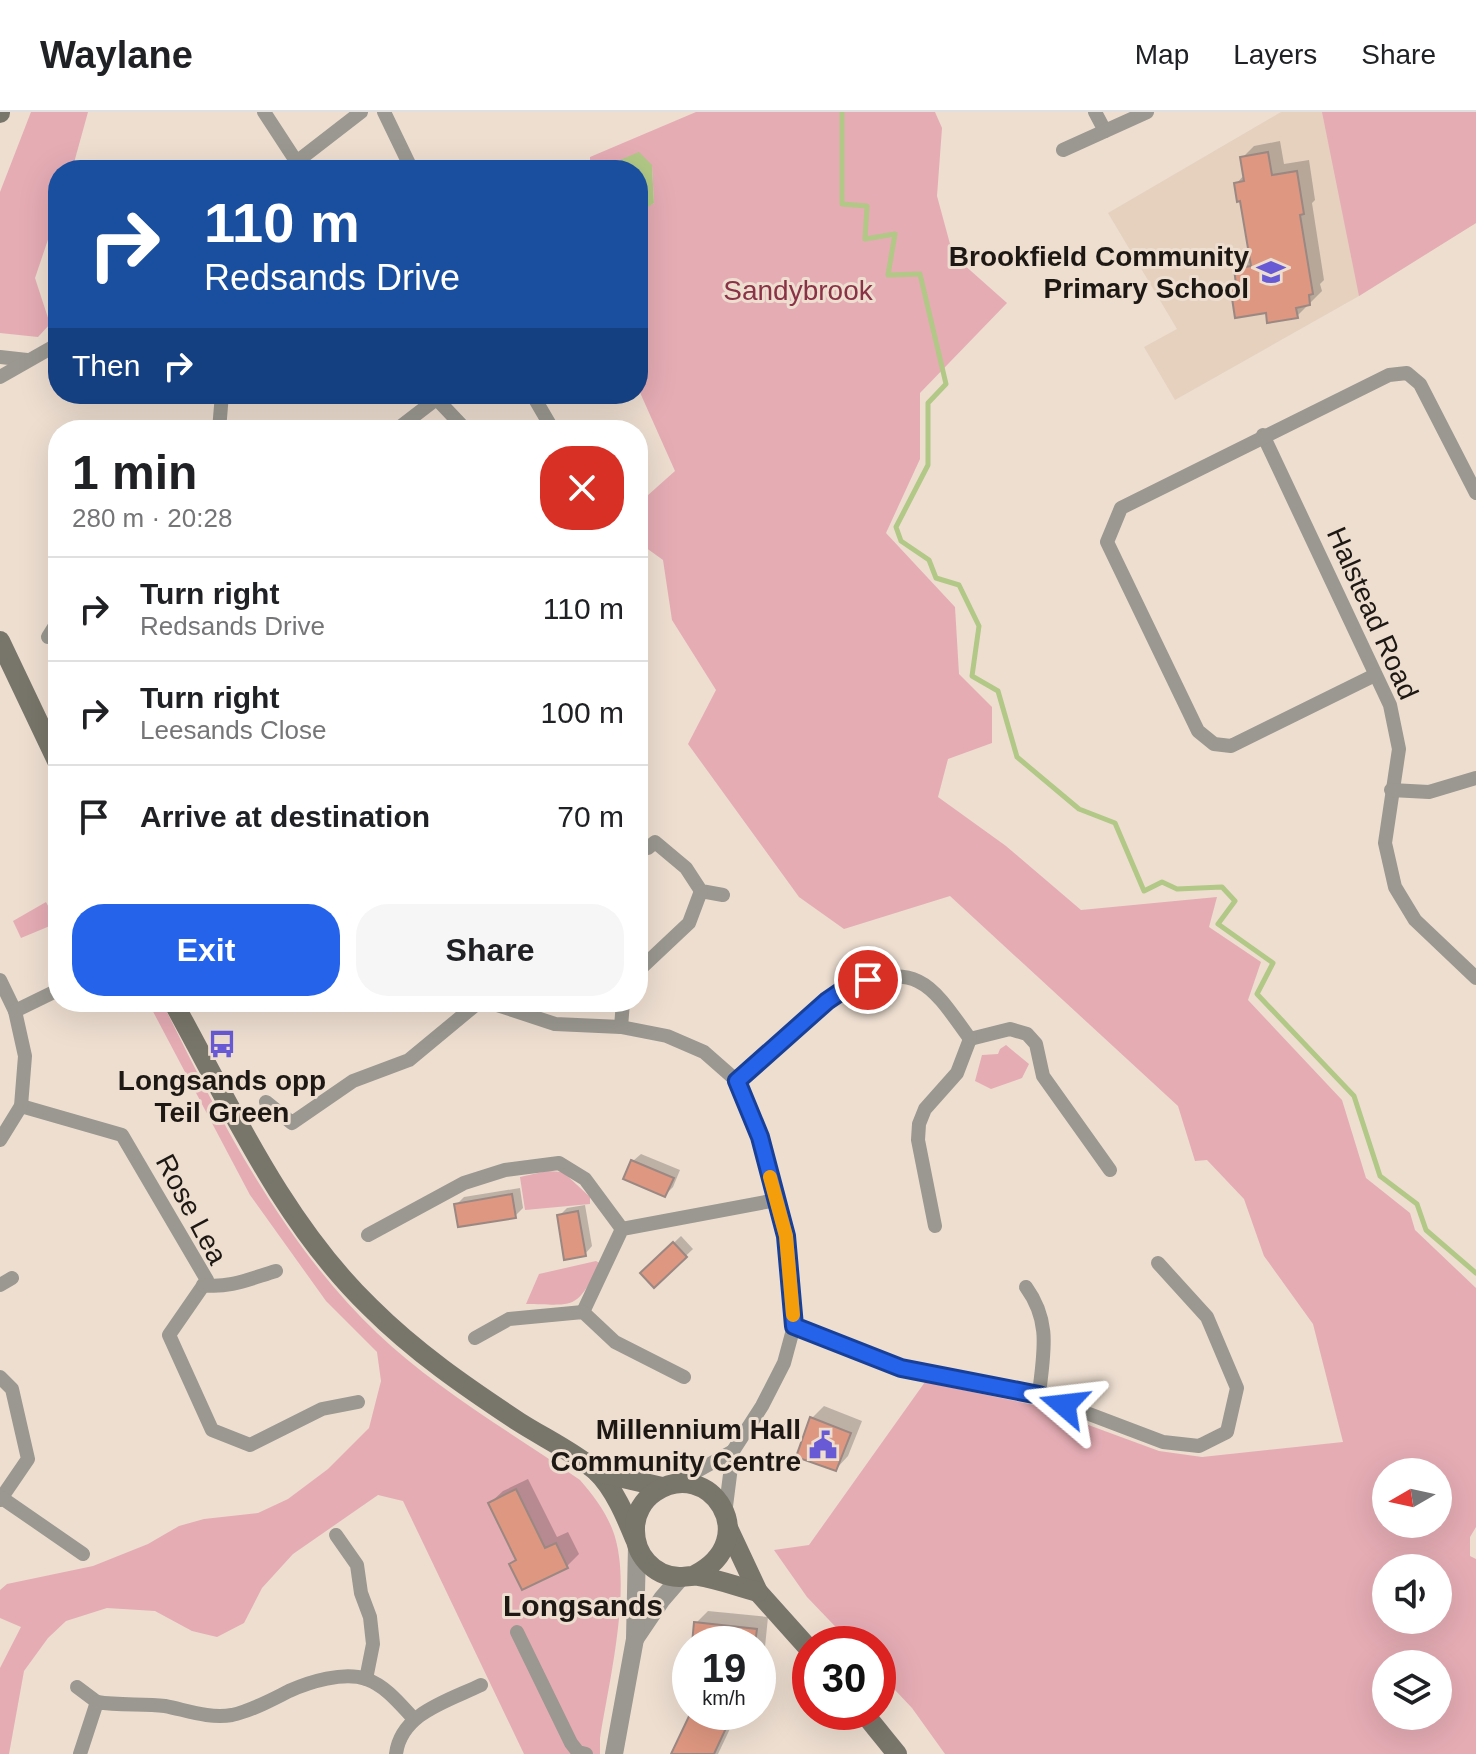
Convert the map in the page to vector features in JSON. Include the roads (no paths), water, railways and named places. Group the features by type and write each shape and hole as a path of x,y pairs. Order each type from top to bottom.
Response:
{"main road":[{"path":"0,641 48,742"},
{"path":"179,1012 293,1214 368,1306 451,1376 597,1472 669,1485 691,1484 706,1490 718,1500 758,1592 792,1630"},
{"path":"597,1472 620,1507 644,1559 654,1569 667,1575 688,1576 758,1592"},
{"path":"636,1543 634,1523 639,1508 649,1496 669,1485"},
{"path":"688,1576 709,1568 720,1557 727,1543 727,1521"},
{"path":"878,1730 897,1754"}],"street":[{"path":"264,112 288,160"},
{"path":"299,160 361,112"},
{"path":"384,112 407,160"},
{"path":"1095,112 1105,131"},
{"path":"1063,150 1147,112"},
{"path":"0,377 48,350"},
{"path":"0,357 32,360"},
{"path":"1375,675 1231,746 1214,744 1198,731 1107,542 1121,508 1389,375 1407,373 1420,384 1474,483"},
{"path":"408,420 426,404"},
{"path":"441,404 456,420"},
{"name":"Halstead Road","path":"1263,435 1390,705 1399,749 1385,843 1395,887 1415,920 1476,978"},
{"path":"1391,790 1429,792 1476,778"},
{"path":"648,848 655,842 686,868 701,891 723,895"},
{"path":"648,962 689,923 701,891"},
{"path":"737,1081 827,1001 846,988 868,980 899,976 912,977 925,983 970,1039"},
{"path":"0,980 15,1011 25,1056 21,1106 0,1140"},
{"path":"15,1011 48,995"},
{"path":"266,1102 292,1123 353,1081 409,1060 467,1012"},
{"path":"518,1012 555,1024 621,1027 667,1036 704,1052 737,1081 760,1137 786,1236 794,1326 784,1363 762,1406 733,1451 727,1521"},
{"path":"621,1027 622,1012"},
{"path":"970,1039 1010,1029 1027,1034 1036,1044 1043,1076 1110,1170"},
{"path":"935,1226 918,1140 919,1124 925,1109 957,1073 970,1039"},
{"name":"Rose Lea","path":"21,1106 122,1135 207,1280 169,1335 212,1430 250,1445 322,1409 358,1402"},
{"path":"368,1235 464,1183 505,1170 559,1163 585,1179 622,1229"},
{"path":"622,1229 776,1200"},
{"path":"583,1312 622,1229"},
{"path":"794,1326 901,1368 1039,1395 1163,1442 1199,1446 1227,1432 1237,1388 1207,1317 1158,1263"},
{"path":"203,1285 217,1287 276,1271"},
{"path":"1026,1287 1038,1304 1045,1336 1039,1395"},
{"path":"475,1338 509,1319 583,1312 615,1342 684,1377"},
{"path":"0,1377 12,1389 28,1459 1,1499 83,1554"},
{"path":"669,1485 733,1451"},
{"path":"336,1535 357,1565 361,1593 370,1617 373,1644 366,1679"},
{"path":"614,1754 635,1639 636,1543"},
{"path":"635,1639 662,1599 688,1576"},
{"path":"517,1632 571,1743 578,1752 586,1754"},
{"path":"77,1687 97,1702 230,1715 298,1687 335,1678 366,1679 392,1694 413,1718"},
{"path":"396,1754 397,1743 413,1718 481,1685"},
{"path":"80,1754 97,1702"}],"waterway":[{"path":"842,112 842,204 867,206 865,239 895,234 888,275 920,274 946,384 928,403 928,465 896,527 901,541 929,560 936,578 959,585 979,626 972,676 998,691 1017,757 1079,809 1115,823 1144,891 1162,882 1177,889 1222,887 1235,901 1218,924 1273,963 1257,994 1354,1096 1380,1176 1417,1204 1426,1230 1476,1273"}],"place":[{"name":"Brookfield Community Primary School","path":"1271,272"},
{"name":"Longsands opp Teil Green","path":"222,1044"},
{"name":"Millennium Hall Community Centre","path":"823,1445"}],"district":[{"name":"Longsands","path":"583,1606"}],"park label":[{"name":"Sandybrook","path":"798,290"}]}
